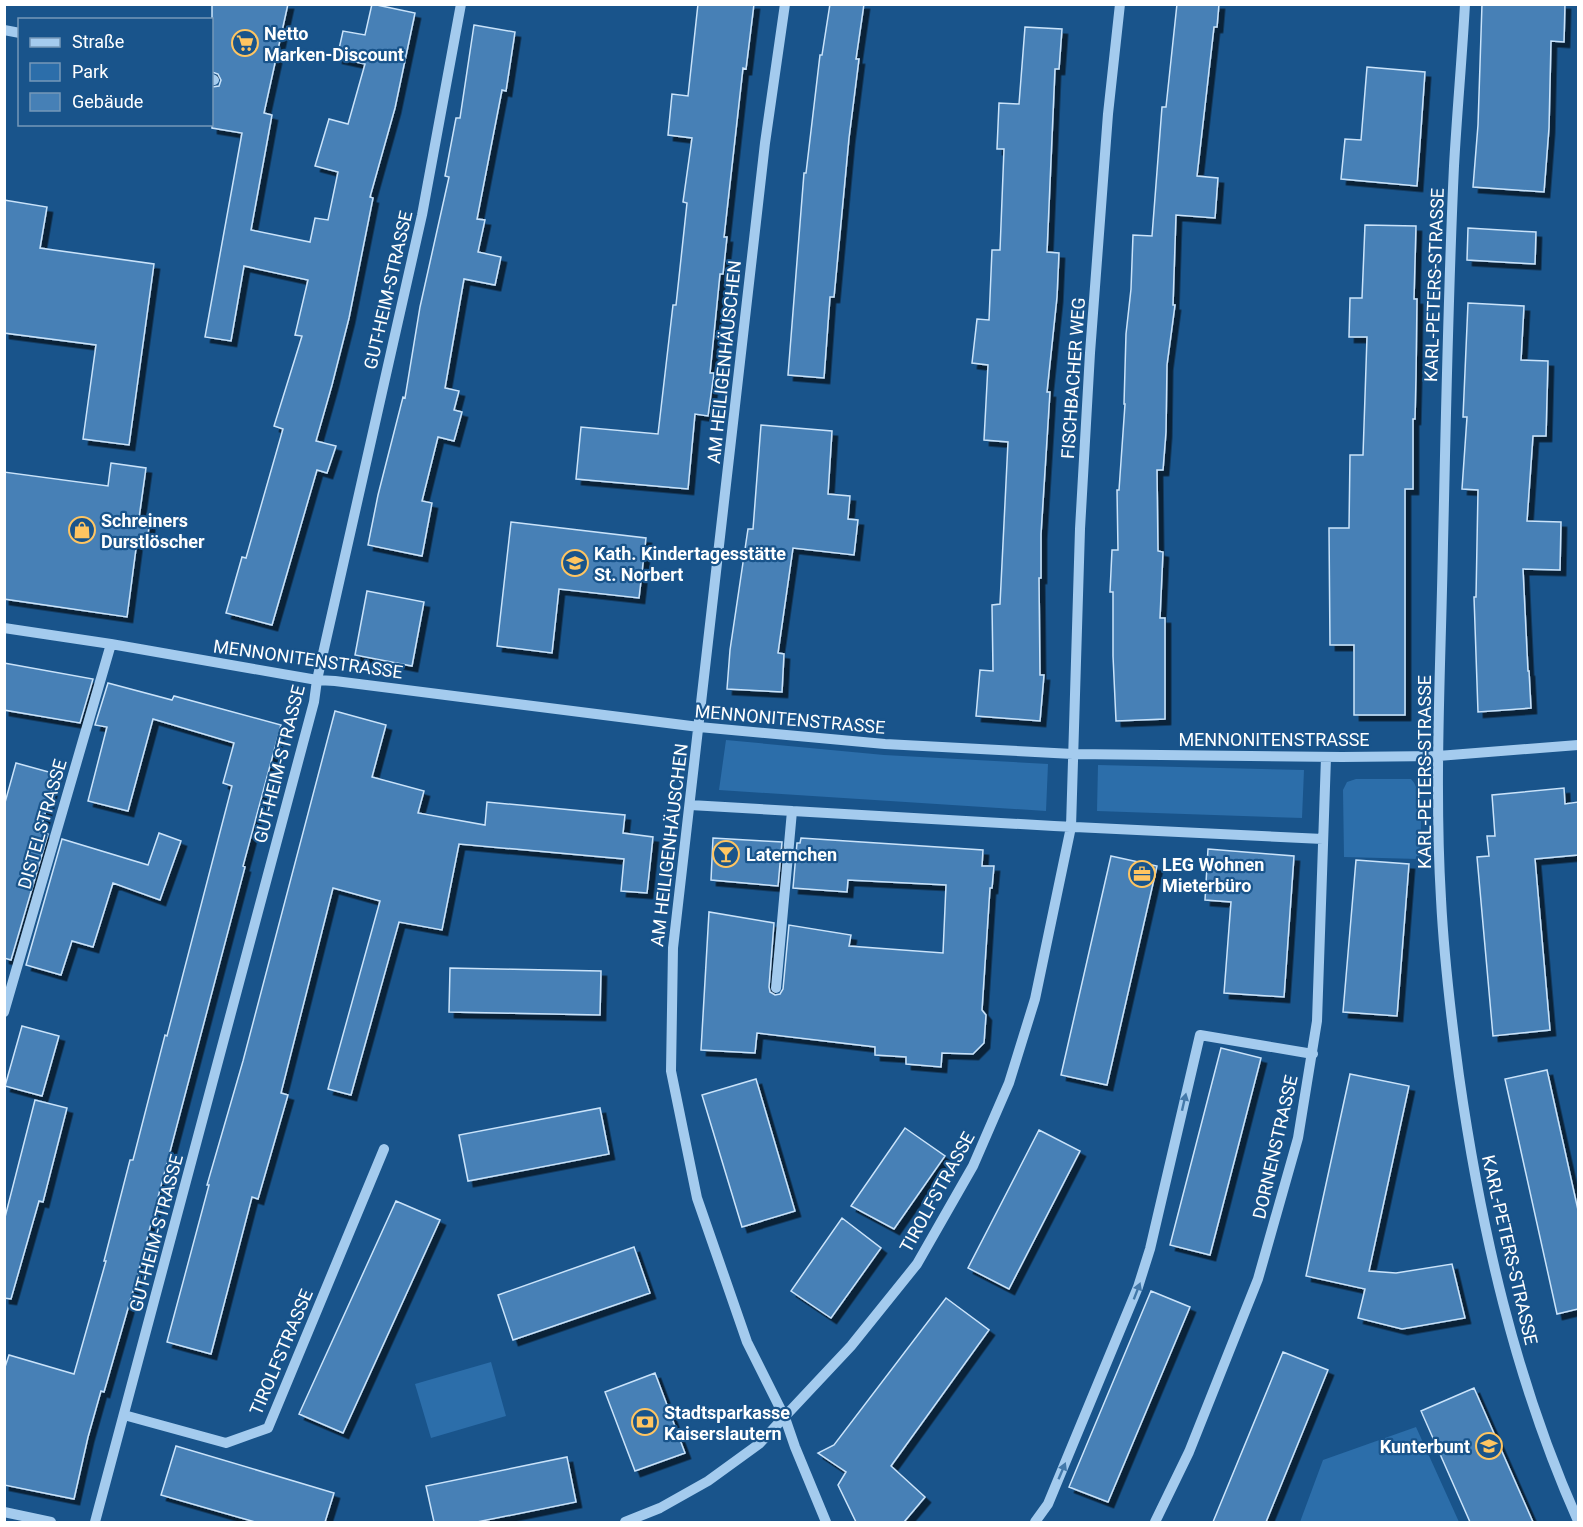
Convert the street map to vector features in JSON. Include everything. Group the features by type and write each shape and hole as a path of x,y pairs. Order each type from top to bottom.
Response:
{"street":[{"name":"GUT-HEIM-STRASSE","path":"95,1522 314,702 317,680 422,215 461,4"},
{"name":"AM HEILIGENHÄUSCHEN","path":"785,4 765,143 673,948 671,1071 697,1198 747,1342 785,1418 826,1522"},
{"name":"FISCHBACHER WEG","path":"1073,754 1080,529 1089,365 1108,114 1120,4"},
{"name":"KARL-PETERS-STRASSE","path":"1465,4 1454,165 1447,375 1438,756 1441,900 1453,1030 1469,1146 1497,1282 1519,1363 1548,1450 1578,1521"},
{"name":"MENNONITENSTRASSE","path":"4,628 317,680 699,727 885,744 1073,754 1326,757 1438,756 1578,745"},
{"name":"DISTELSTRASSE","path":"4,1012 111,644"},
{"name":"TIROLFSTRASSE","path":"625,1522 660,1508 708,1480 759,1444 851,1346 917,1264 974,1166 1009,1083 1035,999 1071,827 1073,754"},
{"name":"DORNENSTRASSE","path":"1155,1522 1189,1452 1258,1279 1298,1138 1317,1021 1326,757"},
{"path":"690,805 1323,839"},
{"path":"776,988 792,811"},
{"path":"1035,1522 1048,1504 1138,1287 1150,1249 1200,1035 1313,1054"},
{"name":"TIROLFSTRASSE","path":"124,1415 226,1443 268,1428 384,1149"},
{"path":"4,1512 51,1522"}],"green space":[{"path":"726,740 884,755 1048,764 1046,811 719,790"},
{"path":"1098,765 1304,770 1302,818 1097,811"},
{"path":"1356,779 1411,779 1416,786 1420,805 1419,859 1344,857 1343,790 1347,782"},
{"path":"491,1362 506,1416 431,1438 415,1384"},
{"path":"1416,1427 1459,1522 1300,1522 1323,1460"}],"building":[{"path":"212,4 288,4 264,113 272,115 251,230 310,242 315,218 328,220 338,172 315,166 329,119 348,124 365,64 337,58 343,31 365,35 372,4 415,13 395,108 370,197 373,198 349,318 316,441 336,446 327,473 317,470 272,625 226,613 242,557 246,558 283,429 274,426 302,336 295,335 308,280 244,266 231,341 205,337 242,133 212,128 213,87 219,86 221,80 218,74 213,72"},
{"path":"698,4 754,4 746,69 743,68 724,237 727,237 723,274 720,274 710,373 714,373 708,416 695,414 688,489 576,479 581,427 658,434 673,305 676,305 687,203 683,202 692,138 668,135 672,94 688,96"},
{"path":"830,4 864,4 856,59 859,59 834,297 830,297 824,378 788,375 804,173 806,173 820,55 822,55"},
{"path":"1177,4 1219,4 1217,27 1214,27 1197,176 1218,178 1215,218 1176,215 1173,305 1175,305 1167,365 1166,432 1163,470 1157,470 1158,551 1163,552 1160,618 1165,618 1165,719 1116,721 1113,592 1110,592 1112,550 1118,550 1117,490 1119,490 1125,404 1126,334 1131,289 1133,235 1152,236 1162,107 1166,107"},
{"path":"1482,4 1565,4 1564,42 1551,41 1549,128 1544,192 1473,187 1478,125"},
{"path":"474,25 515,32 506,91 502,90 477,219 485,220 478,252 501,257 495,285 464,279 445,388 459,391 454,410 462,412 454,441 438,437 422,501 432,503 422,556 368,545 378,495 403,397 405,398 420,307 449,177 445,176 456,118 460,118"},
{"path":"1025,27 1062,29 1059,69 1055,69 1047,252 1059,253 1047,392 1050,392 1041,534 1041,578 1039,578 1040,675 1044,675 1040,721 976,716 980,670 993,671 992,605 1000,604 1008,442 984,440 988,365 972,363 977,319 989,320 992,250 1000,250 1004,149 997,149 999,103 1019,104"},
{"path":"1367,67 1425,72 1417,186 1341,179 1345,139 1361,140"},
{"path":"4,200 47,207 40,248 154,264 129,445 83,439 96,345 4,333"},
{"path":"1365,225 1416,226 1414,299 1417,299 1413,489 1405,489 1405,715 1354,715 1354,645 1330,645 1329,528 1349,528 1350,455 1363,455 1367,337 1349,337 1350,298 1362,298"},
{"path":"1468,228 1536,232 1535,264 1467,260"},
{"path":"1468,303 1524,306 1521,360 1548,361 1546,436 1533,436 1527,521 1561,522 1560,570 1523,569 1531,708 1478,712 1474,597 1476,597 1478,490 1462,489 1467,417 1463,417"},
{"path":"761,425 832,431 828,494 850,496 848,519 858,520 854,555 793,548 778,653 784,654 782,692 727,689 730,650 748,529 753,529"},
{"name":"Schreiners Durstlöscher","path":"111,463 146,468 139,518 150,519 147,542 137,541 127,617 4,599 4,472 108,486"},
{"name":"Kath. Kindertagesstätte St. Norbert","path":"511,522 646,538 639,598 559,589 552,653 497,646"},
{"path":"367,591 424,602 412,666 355,655"},
{"path":"4,663 93,679 80,723 4,710"},
{"path":"108,683 172,700 174,696 281,725 137,1277 104,1392 101,1391 74,1499 4,1485 4,1370 9,1355 74,1374 106,1261 104,1261 130,1160 133,1160 165,1035 167,1036 232,786 223,783 234,743 153,719 128,811 88,801 107,727 95,725"},
{"path":"335,711 386,725 372,777 424,791 418,813 485,825 487,802 625,815 623,833 653,837 647,893 621,891 624,859 459,844 442,930 399,922 351,1095 328,1089 380,901 333,888 281,1093 288,1095 258,1199 252,1197 211,1354 167,1342"},
{"path":"16,763 56,774 40,832 48,834 11,960 4,958 4,806"},
{"path":"1564,788 1565,804 1578,802 1578,855 1535,859 1550,1030 1493,1036 1477,857 1489,856 1487,836 1495,836 1492,795"},
{"path":"159,833 181,841 160,900 113,883 93,947 72,941 61,975 26,965 62,839 148,865"},
{"path":"713,838 782,842 778,886 711,880"},
{"path":"801,838 983,850 982,866 994,866 992,888 990,888 982,1010 986,1015 984,1043 973,1054 942,1053 941,1067 906,1064 906,1057 875,1055 875,1047 757,1033 755,1053 701,1050 709,912 774,923 769,987 770,992 775,995 780,994 783,989 789,925 851,935 849,946 943,953 946,885 848,880 847,892 793,888 797,843 800,843"},
{"path":"1208,849 1294,856 1284,997 1224,993 1231,902 1205,900"},
{"path":"1111,856 1157,866 1107,1085 1061,1075"},
{"path":"1356,860 1409,864 1397,1016 1343,1012"},
{"path":"450,968 601,971 600,1015 449,1012"},
{"path":"22,1026 59,1036 42,1096 5,1086"},
{"path":"1221,1048 1261,1058 1210,1255 1170,1245"},
{"path":"1547,1070 1578,1210 1578,1309 1557,1314 1505,1079"},
{"path":"1350,1074 1409,1086 1369,1271 1396,1273 1452,1264 1465,1318 1402,1329 1358,1318 1365,1289 1306,1276"},
{"path":"756,1079 795,1211 742,1227 702,1095"},
{"path":"35,1100 67,1108 43,1202 39,1201 11,1299 4,1298 4,1221"},
{"path":"600,1108 609,1154 468,1181 459,1135"},
{"path":"905,1128 945,1156 894,1229 851,1206"},
{"path":"1039,1130 1080,1151 1009,1289 968,1268"},
{"path":"396,1201 440,1220 343,1433 299,1414"},
{"path":"842,1218 881,1248 831,1318 791,1291"},
{"path":"634,1247 650,1293 513,1340 498,1295"},
{"path":"1151,1291 1190,1307 1108,1502 1069,1487"},
{"path":"946,1298 989,1330 891,1466 925,1497 904,1522 856,1522 838,1485 846,1472 818,1453 834,1445"},
{"path":"1283,1352 1328,1370 1266,1522 1213,1522"},
{"name":"Stadtsparkasse Kaiserslautern","path":"655,1373 685,1453 635,1471 605,1392"},
{"path":"1474,1388 1533,1522 1470,1522 1421,1411"},
{"path":"176,1446 334,1493 325,1522 255,1522 161,1495"},
{"path":"567,1457 576,1502 477,1522 434,1522 426,1486"}],"place":[{"name":"Netto Marken-Discount","path":"245,43"},
{"name":"Schreiners Durstlöscher","path":"82,530"},
{"name":"Kath. Kindertagesstätte St. Norbert","path":"575,563"},
{"name":"Laternchen","path":"726,854"},
{"name":"LEG Wohnen Mieterbüro","path":"1142,874"},
{"name":"Stadtsparkasse Kaiserslautern","path":"645,1422"},
{"name":"Kunterbunt","path":"1489,1446"}]}
